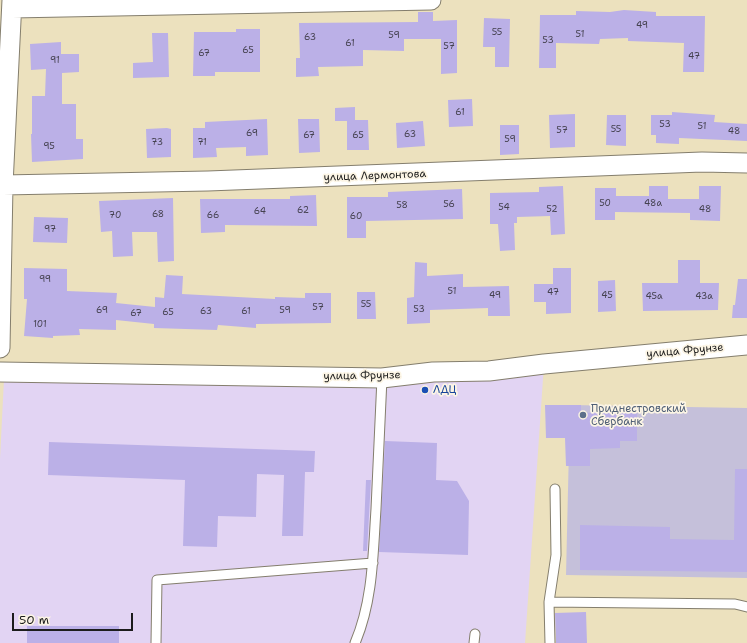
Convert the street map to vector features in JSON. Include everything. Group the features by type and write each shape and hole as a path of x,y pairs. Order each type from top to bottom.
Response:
{"street":[{"path":"0,348 2,185 12,4 431,0"},
{"name":"улица Лермонтова","path":"2,185 208,182 702,162 747,163"},
{"name":"улица Фрунзе","path":"0,372 382,378 434,372 489,371 544,364 747,345"}],"lane":[{"path":"355,643 363,625 367,607 373,562 382,378"},
{"path":"550,643 549,602 556,555 555,489"},
{"path":"156,643 157,580 373,562"},
{"path":"549,602 735,604 747,607"}],"shaded area":[{"path":"544,364 525,643 0,643 0,459 4,379"},
{"path":"570,405 747,408 747,578 566,575"}],"building":[{"path":"624,10 656,12 656,16 705,16 704,72 683,72 684,43 628,41 628,38 600,39 599,44 556,43 556,68 539,68 540,15 576,15 576,11 610,12"},
{"path":"418,12 433,12 433,21 457,20 457,73 441,74 441,39 404,39 404,51 363,50 363,66 318,67 319,76 296,77 296,58 300,58 299,23 418,22"},
{"path":"484,18 510,19 509,67 495,67 495,47 483,47"},
{"path":"236,29 260,29 260,72 215,72 215,76 193,76 194,32 236,32"},
{"path":"152,33 168,33 169,77 133,78 133,63 153,62"},
{"path":"61,42 61,54 79,54 79,72 62,73 62,104 76,104 76,139 83,139 83,159 32,162 32,96 45,96 46,69 31,70 30,44"},
{"path":"472,99 473,126 449,127 448,100"},
{"path":"355,107 355,120 368,120 369,150 347,150 347,121 335,121 335,108"},
{"path":"672,112 715,115 714,122 747,124 747,141 679,138 679,144 656,143 656,135 651,135 651,115 672,115"},
{"path":"575,114 575,147 550,148 549,115"},
{"path":"607,115 626,115 626,146 606,145"},
{"path":"267,119 268,155 246,156 246,147 216,148 217,157 193,158 193,128 205,128 205,122"},
{"path":"298,119 319,119 320,152 299,153"},
{"path":"423,121 425,146 397,148 396,123"},
{"path":"500,125 519,125 519,154 500,155"},
{"path":"146,129 171,129 171,157 147,158"},
{"path":"563,186 565,234 551,235 550,216 517,217 517,223 514,223 515,250 500,251 498,224 490,224 490,193 539,192 539,187"},
{"path":"649,186 668,186 668,199 699,199 699,186 721,186 720,221 690,220 690,213 615,212 615,220 595,220 595,188 616,188 616,196 649,196"},
{"path":"462,189 463,219 366,221 366,238 347,238 347,197 388,197 388,192"},
{"path":"316,195 317,226 225,225 225,232 201,233 200,199 290,199 290,196"},
{"path":"173,198 174,261 158,262 157,232 132,232 133,256 113,257 112,231 101,232 99,201"},
{"path":"34,217 68,218 67,243 33,242"},
{"path":"678,260 700,260 700,283 719,283 718,310 643,311 642,283 678,283"},
{"path":"415,262 427,263 427,276 463,274 463,287 509,286 510,316 488,316 488,308 430,310 430,323 407,324 407,298 414,297"},
{"path":"24,268 67,269 67,291 117,293 116,303 155,307 155,297 164,298 166,275 183,276 182,294 275,299 275,297 305,298 305,293 331,293 331,323 256,324 256,328 218,325 217,330 154,328 154,324 116,320 116,330 79,329 80,335 53,336 53,338 24,336 27,299 24,299"},
{"path":"553,268 571,268 571,313 546,314 546,302 534,302 534,284 553,284"},
{"path":"738,279 747,279 747,318 732,318"},
{"path":"615,280 616,311 598,312 598,281"},
{"path":"357,292 375,292 376,319 357,319"},
{"path":"545,405 581,405 581,413 637,412 637,441 620,441 620,448 590,449 590,466 566,466 565,438 546,438"},
{"path":"385,441 437,443 436,480 457,481 469,501 468,555 379,552"},
{"path":"49,442 315,451 314,472 305,472 303,536 282,536 284,475 257,474 256,517 218,516 217,547 183,546 185,480 48,475"},
{"path":"735,469 747,469 747,572 580,570 580,525 670,527 670,539 734,540"},
{"path":"366,480 371,480 367,551 363,551"},
{"path":"586,612 587,643 556,643 555,613"},
{"path":"27,626 119,626 119,643 27,643"}],"place":[{"name":"ЛДЦ","path":"425,390"},
{"name":"Приднестровский Сбербанк","path":"583,415"}]}
